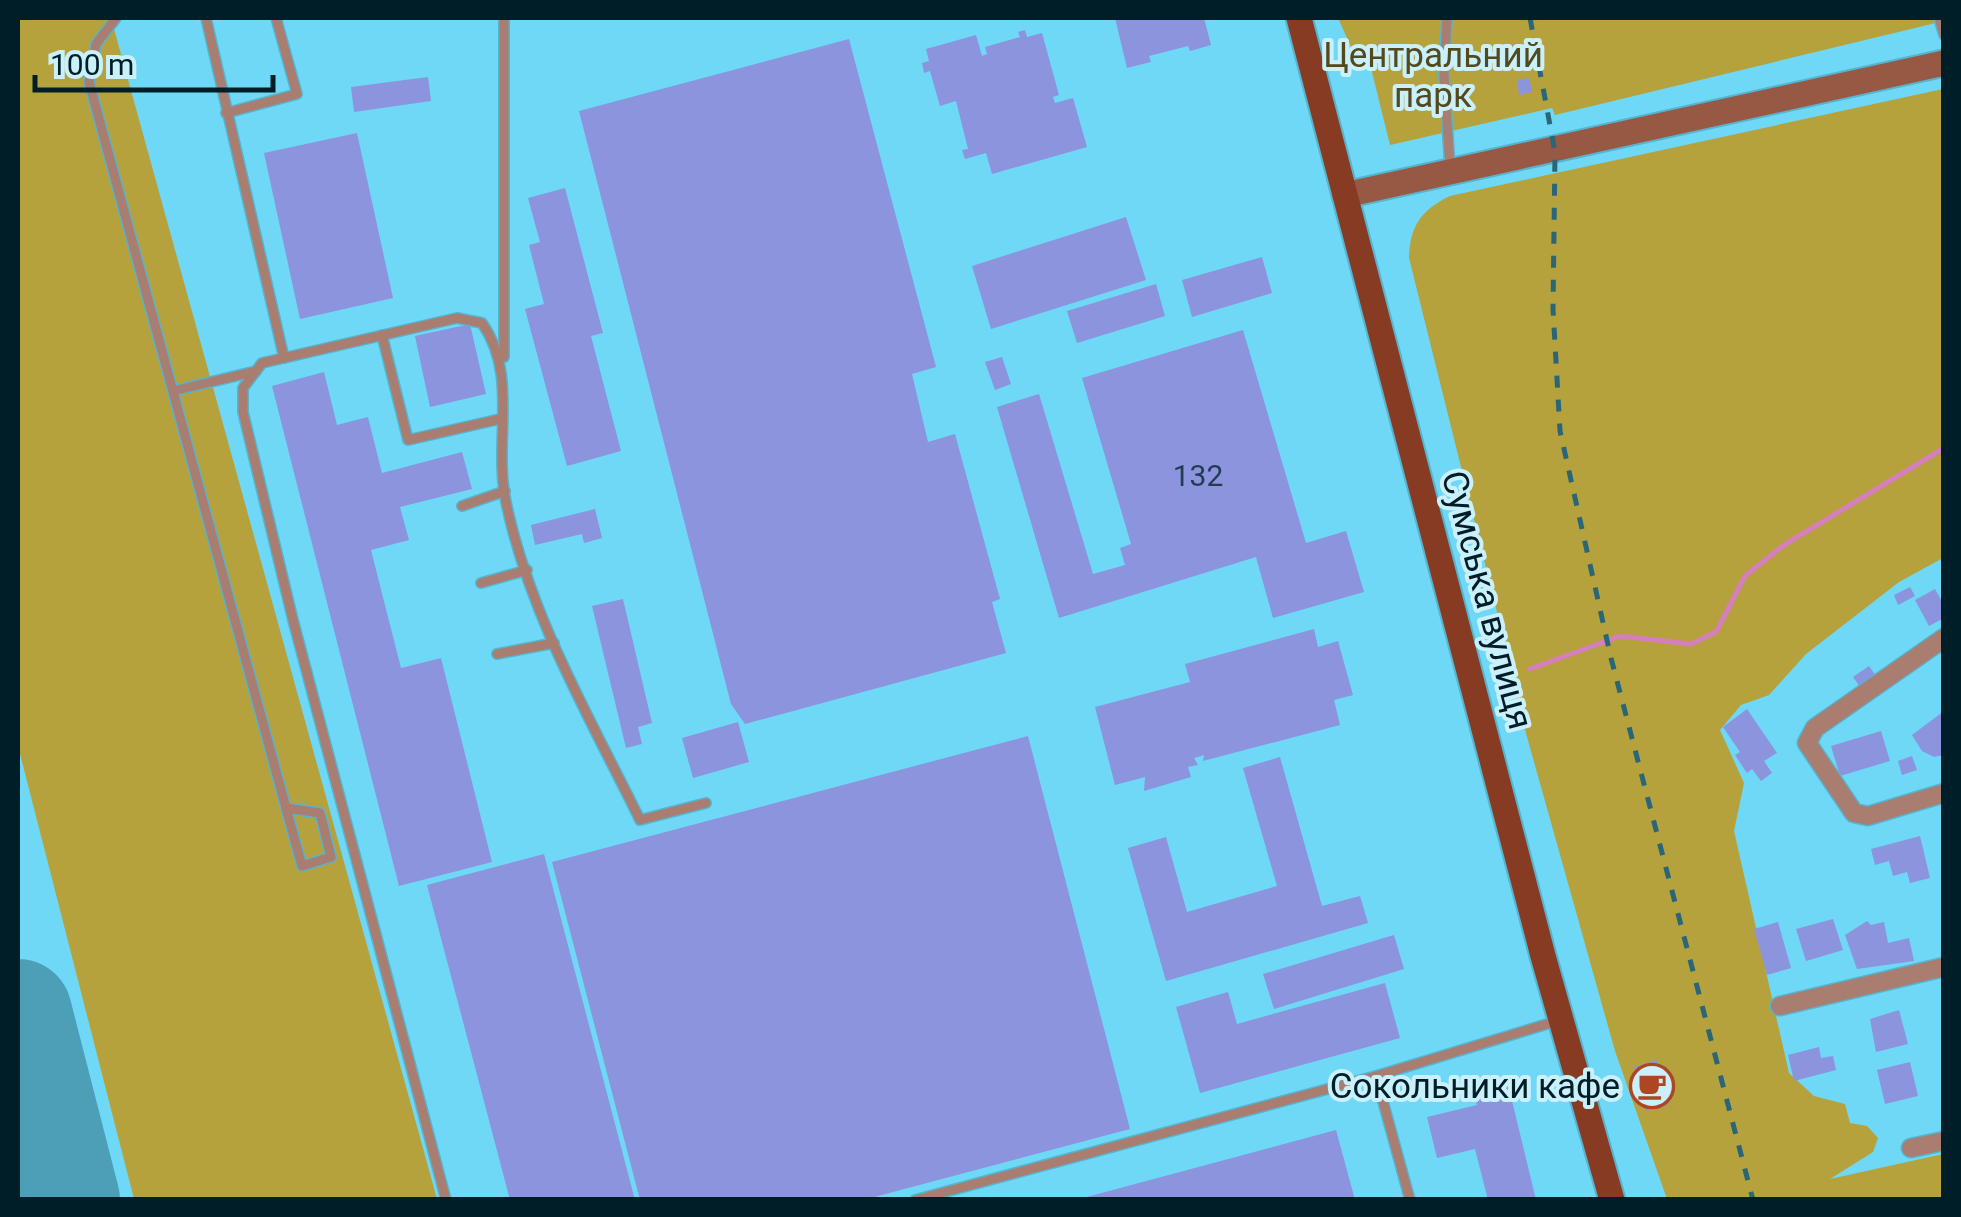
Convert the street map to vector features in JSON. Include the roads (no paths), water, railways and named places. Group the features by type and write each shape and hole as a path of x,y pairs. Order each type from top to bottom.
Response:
{"main road":[{"name":"Сумська вулиця","path":"1299,18 1560,1020 1612,1200"},
{"path":"1346,195 1944,64"}],"street":[{"path":"1944,638 1815,728 1808,738 1808,749 1854,814 1868,816 1944,793"},
{"path":"1780,1006 1944,967"},
{"path":"1911,1148 1944,1141"}],"lane":[{"path":"116,18 96,44 89,82 128,241 302,866 332,857 320,813 286,808"},
{"path":"206,18 284,358"},
{"path":"226,113 297,94 276,18"},
{"path":"504,18 504,380 500,419 505,491 527,570 554,643 640,820 706,803"},
{"path":"1448,18 1444,74 1451,173"},
{"path":"1938,18 1944,36"},
{"path":"446,1200 293,620 243,412 243,388 262,363 457,318 482,323 498,346 504,380"},
{"path":"382,335 408,440 500,419"},
{"path":"173,392 256,371"},
{"path":"462,506 505,491"},
{"path":"480,583 527,570"},
{"path":"496,654 554,643"},
{"path":"915,1200 1376,1076 1560,1020"},
{"path":"1376,1076 1410,1200"}],"waterway":[{"path":"1530,669 1620,636 1691,644 1716,632 1745,576 1784,545 1944,448"}],"railway":[{"path":"1530,18 1555,152 1553,309 1560,431 1611,658 1753,1200"}],"place":[{"name":"Сокольники кафе","path":"1652,1086"}],"park label":[{"name":"Центральний парк","path":"1433,75"}]}
